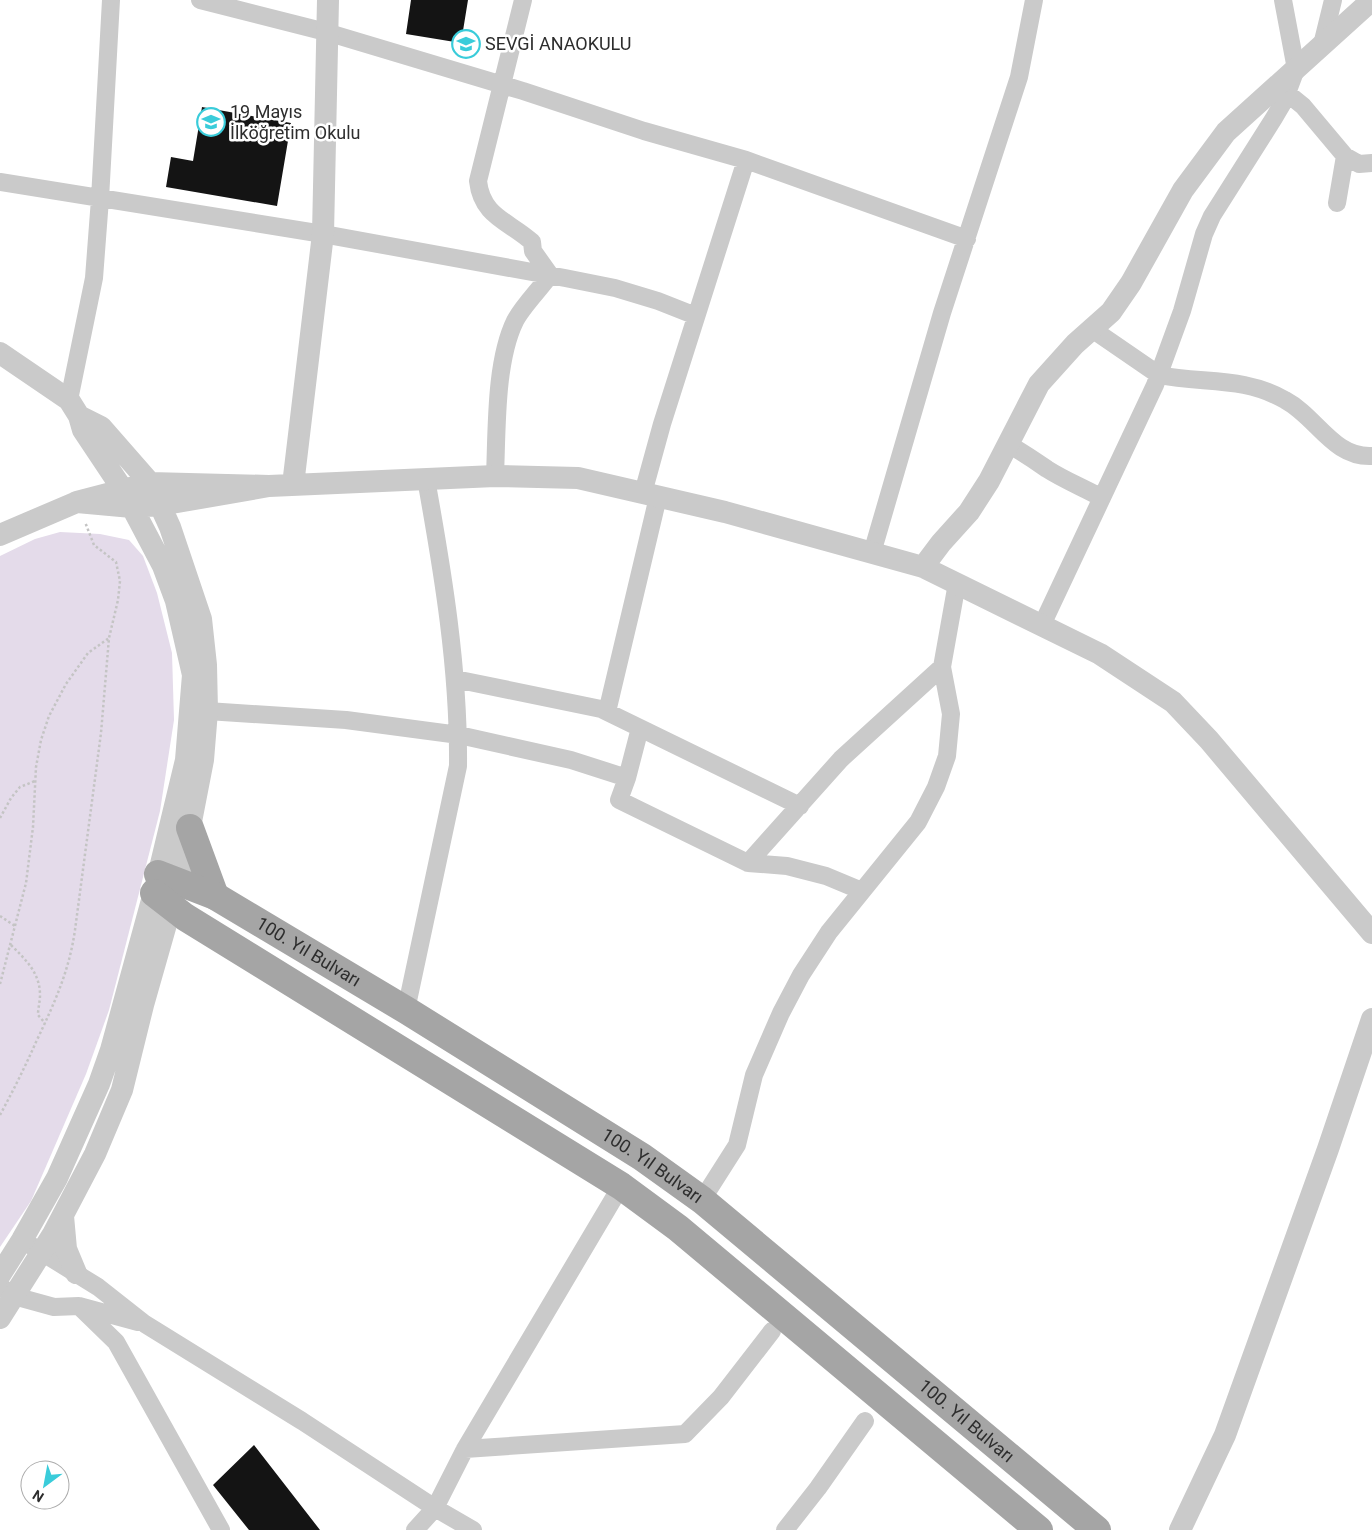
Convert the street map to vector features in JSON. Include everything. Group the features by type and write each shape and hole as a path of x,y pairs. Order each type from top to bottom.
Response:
{"main road":[{"path":"190,828 215,896"},
{"name":"100. Yıl Bulvarı","path":"165,889 215,896 406,1010 642,1157 702,1200 1097,1530"},
{"name":"100. Yıl Bulvarı","path":"165,889 193,923 621,1186 678,1228 1040,1530"}],"street":[{"path":"0,1318 7,1291 42,1252 63,1216 96,1154 122,1090 143,1005 165,889 186,760 193,675 176,601 164,566 128,498 82,430 74,408 94,278 111,0"},
{"path":"200,0 326,32 644,131 746,160 967,239"},
{"path":"293,485 323,234 328,0"},
{"path":"524,0 478,181 479,194 485,205 497,217 532,242 534,251 550,275"},
{"path":"872,553 942,313 1019,77 1034,0"},
{"path":"1042,625 1159,375 1182,311 1204,234 1212,216 1274,118 1287,93 1296,69 1283,0"},
{"path":"1322,45 1333,0"},
{"path":"923,567 941,543 969,512 989,481 1038,384 1075,344 1111,312 1131,283 1183,190 1226,132 1372,0"},
{"path":"1287,93 1303,106 1345,156 1360,164 1372,163"},
{"path":"1337,203 1345,156"},
{"path":"607,712 651,495 662,424 746,160"},
{"path":"0,182 323,234 550,275 615,288 658,301 696,316"},
{"path":"494,476 501,379 506,349 516,321 550,275"},
{"path":"1092,329 1159,375 1248,384 1265,390 1296,407 1342,449 1360,457 1372,456"},
{"path":"0,353 100,427 150,483 170,527 201,619 206,665 207,711 202,760 190,828 165,889 99,1084 57,1178 0,1275"},
{"path":"1008,444 1047,469 1102,498"},
{"path":"128,498 150,483 269,486 494,476 578,478 725,512 923,567 1100,654 1173,702 1209,740 1372,933"},
{"path":"406,1010 458,766 459,735 455,679 437,543 426,479"},
{"path":"0,534 76,502 128,498 160,505 269,486"},
{"path":"702,1200 737,1145 754,1075 781,1012 801,975 829,932 918,822 936,787 947,756 951,714 942,668 957,583"},
{"path":"748,863 841,759 942,668"},
{"path":"455,679 601,709 800,806"},
{"path":"207,711 346,720 459,735 571,760 627,778"},
{"path":"640,728 627,778 619,800 748,863 787,866 826,876 862,892"},
{"path":"1180,1530 1224,1435 1328,1149 1372,1019"},
{"path":"415,1530 435,1508 465,1450 621,1186"},
{"path":"63,1216 66,1249 76,1274"},
{"path":"22,1240 98,1287 145,1324 302,1421 435,1508 473,1530"},
{"path":"7,1291 54,1307 79,1306 145,1324"},
{"path":"79,1306 116,1342 221,1530"},
{"path":"465,1450 685,1434 721,1397 772,1331"},
{"path":"785,1530 818,1488 865,1421"}],"path":[{"path":"0,1115 14,1090 60,990 71,956 101,733 109,638 118,600 120,581 116,562 94,545 76,502"},
{"path":"0,984 26,883 33,827 35,781 41,740 49,716 66,684 88,653 109,638"},
{"path":"0,818 11,798 20,787 35,781"},
{"path":"0,916 15,926"},
{"path":"11,945 34,971 39,982 38,1015 45,1023"}],"shaded area":[{"path":"60,532 100,534 129,540 143,556 157,593 172,653 174,720 160,811 109,1010 86,1074 31,1201 0,1247 0,556 35,539"}],"building":[{"path":"411,0 468,0 461,43 406,34"},
{"path":"202,107 291,123 277,206 166,187 171,157 193,161"},
{"path":"254,1445 320,1530 249,1530 213,1485"}],"place":[{"name":"SEVGİ ANAOKULU","path":"466,44"},
{"name":"19 Mayıs İlköğretim Okulu","path":"211,122"}]}
